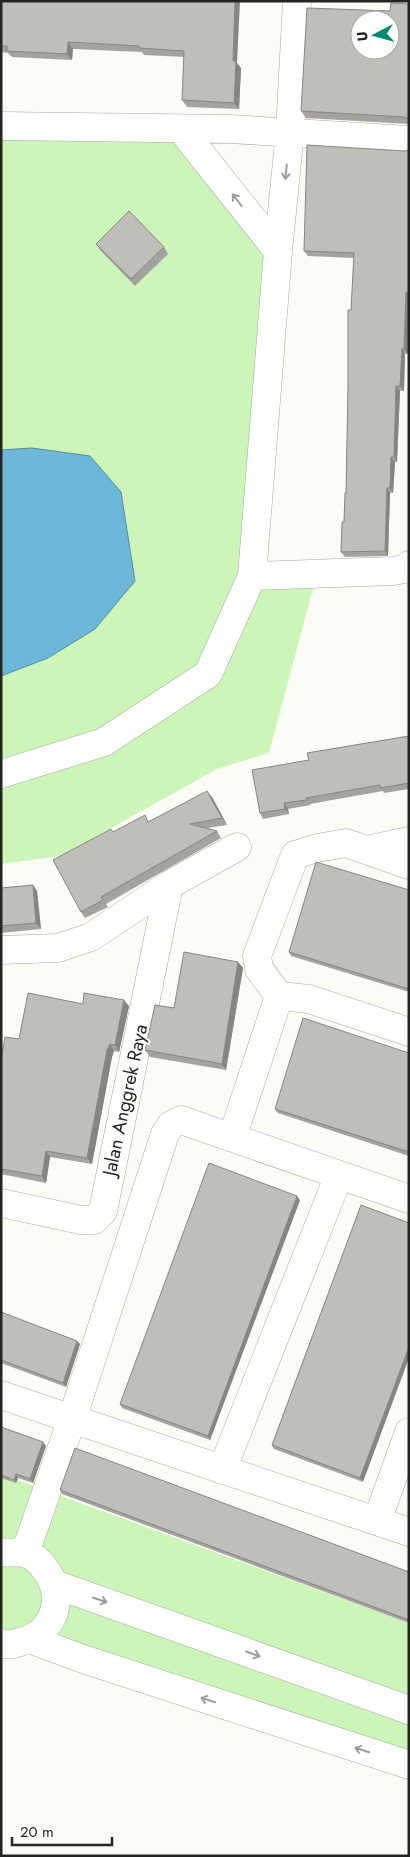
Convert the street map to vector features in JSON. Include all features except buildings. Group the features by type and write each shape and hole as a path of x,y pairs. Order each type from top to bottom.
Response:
{"street":[{"path":"284,1 284,132"},
{"path":"1,774 104,742 208,674 252,576 278,252 284,132 297,1"},
{"path":"1,126 284,132 409,140"},
{"path":"181,129 278,252"},
{"path":"252,576 393,571 404,569 409,565"},
{"path":"367,850 409,841"},
{"path":"409,864 346,843 317,848 295,855 257,956 259,969 279,996 309,999 409,1032"},
{"path":"1,950 58,948 91,937 169,885 237,846"},
{"name":"Jalan Anggrek Raya","path":"1,1203 81,1220 94,1220 103,1211 169,885"},
{"path":"232,1138 279,996"},
{"path":"10,1648 49,1624 57,1602 54,1584 42,1563 13,1553 72,1419 166,1134 171,1125 181,1120 409,1199"},
{"path":"222,1470 339,1175"},
{"path":"1,1396 409,1532"},
{"path":"377,1521 409,1432"},
{"path":"54,1584 409,1710"},
{"path":"10,1648 83,1659 409,1765"}],"green space":[{"path":"1,126 181,129 278,251 253,576 317,574 269,753 217,769 61,856 1,864 1,676 48,658 32,448 1,450"},
{"path":"1,1474 409,1623 409,1765 1,1643"}],"water":[{"path":"32,448 90,456 121,492 135,581 95,629 48,658 1,676 1,450"}]}
